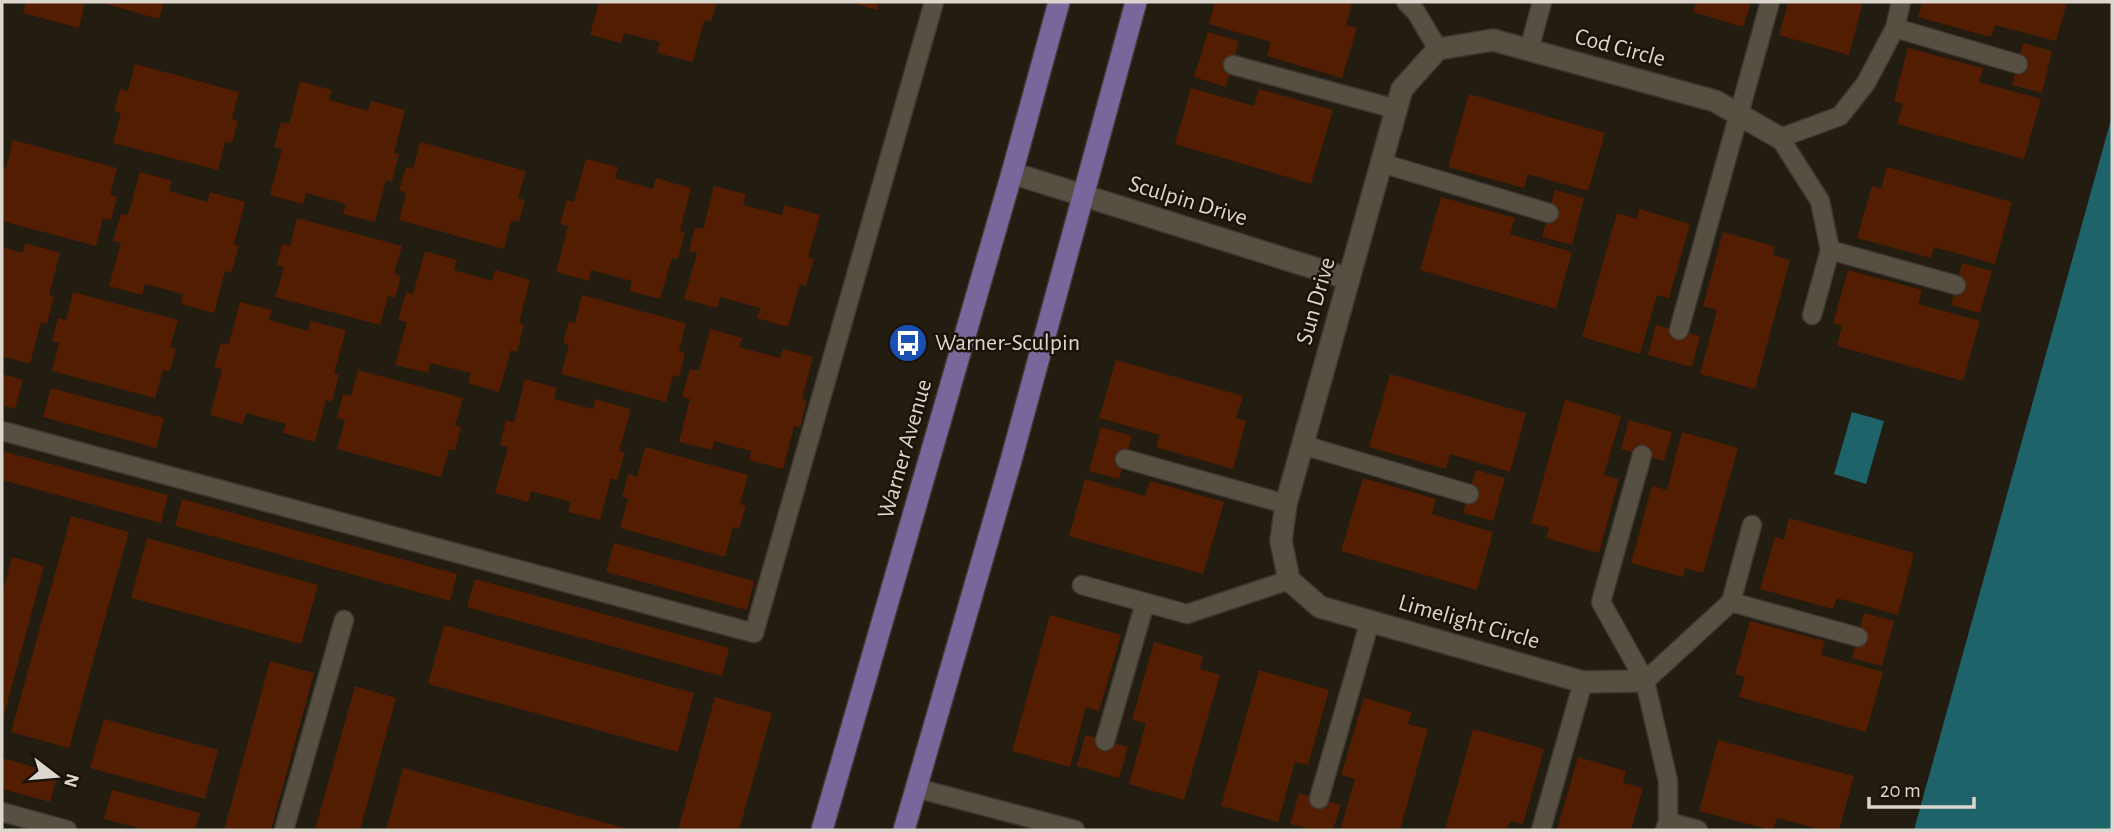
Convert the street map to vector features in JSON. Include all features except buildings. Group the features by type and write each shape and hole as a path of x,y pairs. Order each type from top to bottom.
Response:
{"main road":[{"name":"Warner Avenue","path":"822,830 1059,2"},
{"path":"904,830 1010,464 1136,2"}],"street":[{"name":"Cod Circle","path":"1438,49 1493,40 1715,101 1780,138"},
{"name":"Sun Drive","path":"1289,580 1281,541 1286,504 1396,109 1402,89 1438,49"},
{"name":"Sculpin Drive","path":"1012,173 1349,279"},
{"name":"Limelight Circle","path":"1289,580 1320,607 1583,682 1645,681"}],"lane":[{"path":"2,431 754,633 934,2"},
{"path":"1406,2 1416,12 1438,49"},
{"path":"1529,50 1542,2"},
{"path":"1679,330 1770,2"},
{"path":"1812,315 1830,250 1820,201 1780,138 1840,116 1866,83 1895,28 1901,2"},
{"path":"1895,28 2018,64"},
{"path":"1233,65 1396,109"},
{"path":"1381,163 1549,213"},
{"path":"1830,250 1956,285"},
{"path":"1303,445 1469,494"},
{"path":"1642,455 1601,602 1645,681 1668,782 1666,826 1698,830"},
{"path":"1125,459 1286,504"},
{"path":"1645,681 1731,602 1752,525"},
{"path":"1083,585 1187,614 1289,580"},
{"path":"1731,602 1858,637"},
{"path":"1105,741 1145,603"},
{"path":"284,830 344,620"},
{"path":"1319,799 1370,621"},
{"path":"1541,830 1583,682"},
{"path":"916,788 1075,830"},
{"path":"2,812 66,830"}],"water":[{"path":"2112,116 2112,830 1914,830"},
{"path":"1852,412 1884,421 1866,484 1834,474"}],"place":[{"name":"Warner-Sculpin","path":"908,343"}]}
